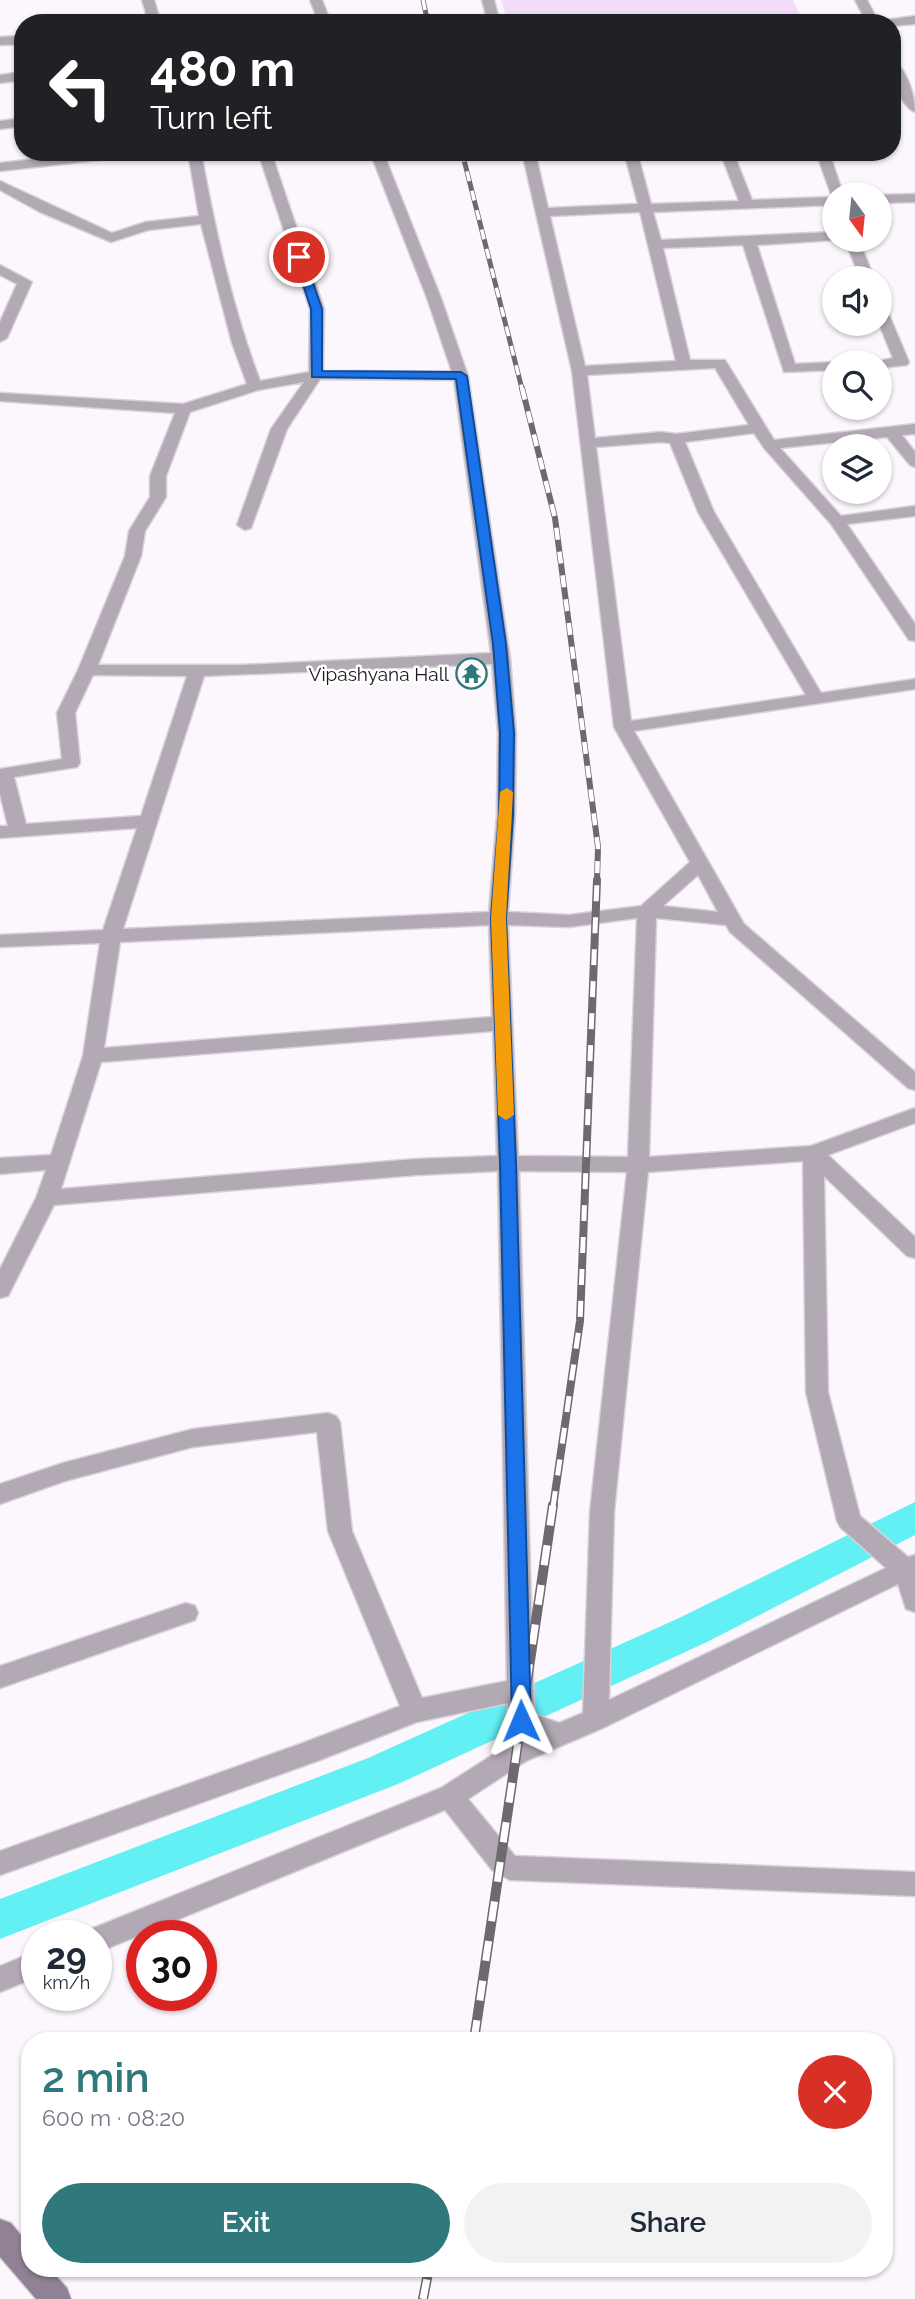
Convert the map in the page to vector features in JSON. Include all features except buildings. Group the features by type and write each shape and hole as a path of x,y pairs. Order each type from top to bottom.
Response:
{"street":[{"path":"901,76 915,108"},
{"path":"0,167 54,161"},
{"path":"196,161 212,248 239,343 255,386"},
{"path":"245,525 279,429 316,374 317,309 267,161"},
{"path":"380,161 434,298 461,376 501,658 507,733 506,816 498,918 508,1163 521,1721 560,1735"},
{"path":"530,161 579,371 623,727 737,928 912,1076"},
{"path":"632,161 684,365"},
{"path":"730,161 747,204"},
{"path":"824,161 832,182"},
{"path":"0,185 45,209 111,238 146,226 207,219"},
{"path":"892,199 915,198"},
{"path":"540,212 822,201"},
{"path":"655,244 822,237"},
{"path":"749,241 789,369 822,367"},
{"path":"0,269 25,282 0,338"},
{"path":"0,295 18,296"},
{"path":"891,336 902,362 892,363"},
{"path":"579,371 720,363 769,445 837,521 915,636"},
{"path":"0,397 184,409 255,386 316,374 461,376"},
{"path":"150,821 9,831 5,773 71,762 66,713 87,670 133,555 137,531 158,497 158,476 184,409"},
{"path":"587,443 661,437 676,439 759,428"},
{"path":"769,445 915,429"},
{"path":"891,431 915,462"},
{"path":"676,439 706,512 816,698"},
{"path":"837,521 915,511"},
{"path":"87,670 285,670 501,658"},
{"path":"0,1290 47,1198 59,1163 93,1056 111,935 197,672"},
{"path":"623,727 915,684"},
{"path":"596,1719 602,1512 638,1165 647,911 700,863"},
{"path":"0,941 498,918 569,920 647,911 731,919"},
{"path":"93,1056 503,1023"},
{"path":"47,1198 416,1167 508,1163 638,1165 813,1153 915,1115"},
{"path":"813,1153 915,1250"},
{"path":"813,1153 817,1392 849,1521 911,1568 915,1602"},
{"path":"0,1166 59,1163"},
{"path":"0,1494 63,1472 193,1438 328,1422 340,1531 415,1711"},
{"path":"112,1933 450,1796 517,1753 596,1719 911,1568"},
{"path":"0,1677 186,1613"},
{"path":"0,1863 311,1752 415,1711 521,1689"},
{"path":"450,1796 501,1861 510,1868 915,1884"},
{"path":"0,1979 21,1970"},
{"path":"0,2234 21,2258"},
{"path":"37,2277 56,2299"}],"shaded area":[{"path":"501,0 793,0 800,14 505,14"}],"waterway":[{"path":"0,1919 383,1771 693,1630 915,1517"}],"railway":[{"path":"423,0 426,14"},
{"path":"464,161 522,389"},
{"path":"522,388 555,518 598,847 597,882"},
{"path":"553,1507 580,1321 597,880"},
{"path":"475,2032 553,1505"},
{"path":"423,2299 427,2277"}],"slow traffic":[{"path":"506,1115 498,918 507,792"}],"place":[{"name":"Vipashyana Hall","path":"472,674"}],"route":[{"path":"299,257 317,309 316,374 461,376 499,644 507,733 506,816 498,918 508,1163 521,1721"}]}
